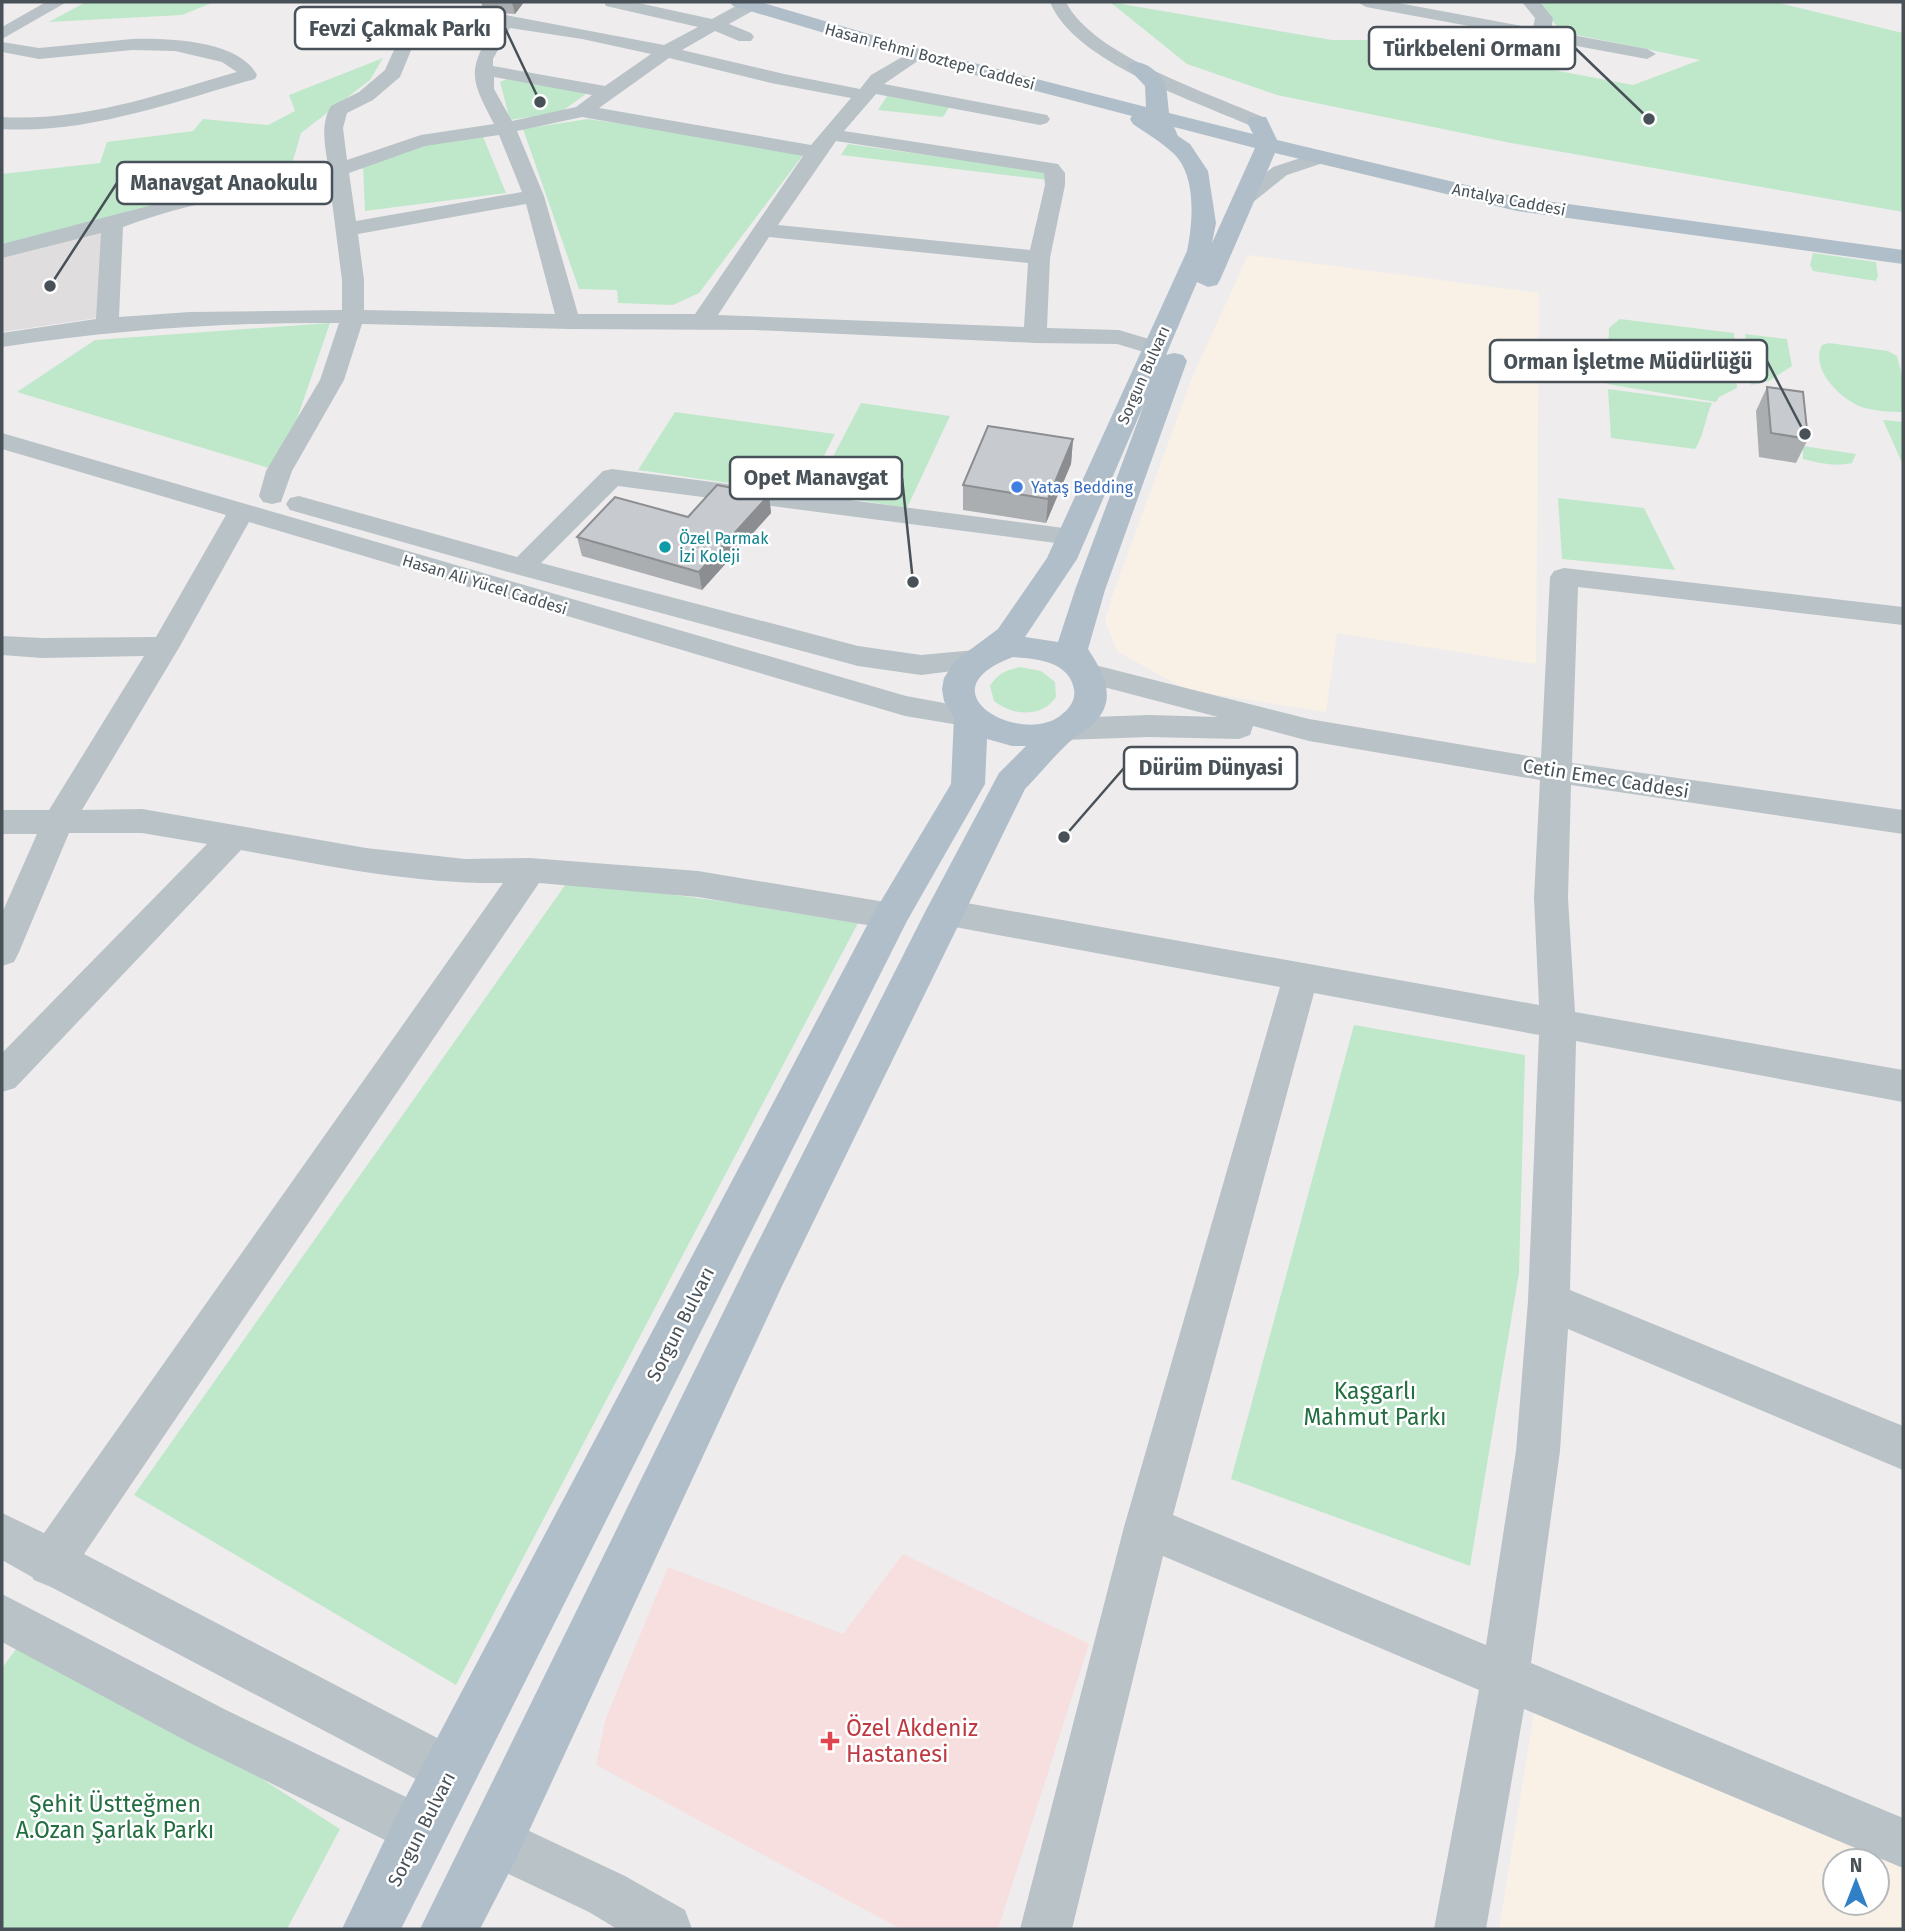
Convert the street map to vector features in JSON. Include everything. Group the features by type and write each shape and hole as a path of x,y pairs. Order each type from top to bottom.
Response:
{"main road":[{"name":"Hasan Fehmi Boztepe Caddesi","path":"780,2 1036,72 1160,117"},
{"name":"Hasan Fehmi Boztepe Caddesi","path":"745,3 916,54 1121,106"},
{"path":"1137,67 1156,84 1160,117"},
{"name":"Sorgun Bulvarı","path":"983,656 1009,636 1062,559 1199,251 1204,223 1197,171 1160,117 1121,106"},
{"name":"Antalya Caddesi","path":"1160,117 1329,143 1494,180 1903,240"},
{"name":"Sorgun Bulvarı","path":"1087,673 1072,649 1090,590 1180,345 1245,199 1263,133"},
{"name":"Antalya Caddesi","path":"1263,133 1322,157 1517,204 1903,257"},
{"path":"449,1929 495,1841 766,1272 1011,782 1063,729 1080,718 1090,704 1092,689 1087,673 1074,661 1056,651 1034,646 1012,646 983,656 963,673 958,688 961,703 971,717 986,727 1024,736 1045,735 1063,729"},
{"name":"Sorgun Bulvarı","path":"371,1929 419,1830 891,916 968,784 971,717"}],"street":[{"path":"2,24 57,2"},
{"path":"2,34 57,2"},
{"path":"612,2 715,25 745,37"},
{"path":"1058,2 1068,21 1096,43 1263,133"},
{"path":"1366,2 1647,54"},
{"path":"1531,2 1544,18 1541,35"},
{"path":"582,111 667,51 715,25 745,3"},
{"path":"424,13 430,21 454,18 506,20 566,28 760,75 1040,119"},
{"path":"424,13 437,13 454,18"},
{"path":"272,496 279,471 332,380 353,316 353,280 333,128 338,110 366,96 393,74 424,13"},
{"path":"506,20 484,59 482,69 485,89 506,128 534,196 569,322"},
{"path":"2,66 41,53 131,42 183,45 234,60 244,66 248,75 72,123 27,126 2,123"},
{"path":"2,47 41,53"},
{"path":"702,321 815,154 867,91 916,54"},
{"path":"482,69 606,92"},
{"path":"2,251 210,196 337,170 421,141 506,128 582,111 840,159"},
{"path":"833,135 1051,167 1055,173 1055,185 1039,258 1035,335"},
{"name":"Sorgun Bulvarı","path":"1245,199 1273,172 1289,164 1322,157"},
{"path":"934,171 1055,185"},
{"path":"347,229 534,196"},
{"path":"107,325 112,224"},
{"path":"764,230 1039,258"},
{"path":"2,340 48,331 107,325 265,315 569,322 702,321 1119,337 1154,348"},
{"path":"2,347 107,325"},
{"name":"Hasan Ali Yücel Caddesi","path":"2,419 522,567 858,656 921,665 983,656"},
{"name":"Hasan Ali Yücel Caddesi","path":"2,441 905,706 971,717"},
{"path":"522,567 612,477 1071,537"},
{"path":"2,952 58,822 165,646 242,512"},
{"path":"1460,1929 1505,1677 1538,1451 1549,1301 1558,1023 1550,898 1564,577 1903,616"},
{"path":"2,645 42,648 165,646"},
{"path":"1087,673 1309,730"},
{"path":"1063,729 1149,726 1309,730"},
{"name":"Cetin Emec Caddesi","path":"1309,730 1556,772 1903,822"},
{"path":"2,822 142,821 378,862 465,871 530,870 698,884 891,916"},
{"path":"2,1077 234,837"},
{"path":"50,1564 530,870"},
{"path":"944,912 1903,1086"},
{"path":"1046,1929 1147,1527 1300,978"},
{"path":"1549,1301 1903,1448"},
{"path":"1147,1527 1903,1843"},
{"path":"2,1536 50,1564 450,1772"},
{"path":"2,1618 209,1727 419,1830"},
{"path":"495,1841 607,1895 666,1929"}],"shaded area":[{"path":"103,227 97,318 2,332 2,253"},
{"path":"1248,255 1539,293 1536,664 1337,633 1326,712 1187,690 1117,651 1105,621 1112,597 1192,378"},
{"name":"Özel Akdeniz Hastanesi","path":"903,1554 1089,1644 998,1929 901,1929 596,1765 606,1718 668,1567 843,1634"},
{"path":"1534,1713 1853,1847 1821,1847 1821,1917 1891,1917 1891,1863 1903,1868 1903,1929 1499,1929"}],"green space":[{"path":"86,2 214,2 182,15 49,22"},
{"path":"1110,2 1332,40 1395,40 1633,85 1700,60 1562,32 1536,2 1775,2 1903,33 1903,212 1511,143 1277,95 1187,64"},
{"path":"383,58 370,80 301,133 289,174 2,245 2,174 100,163 107,142 193,131 203,119 268,125 295,111 289,95"},
{"path":"507,79 590,91 561,112 510,120 500,82"},
{"path":"887,96 950,106 943,117 878,110"},
{"path":"588,119 803,155 699,293 673,305 618,303 617,290 579,289 523,129"},
{"path":"482,134 506,193 365,211 363,166 415,147"},
{"path":"848,144 1035,170 1047,173 1048,180 841,155"},
{"path":"1813,253 1876,262 1878,276 1876,281 1813,271 1810,265"},
{"path":"1620,319 1734,333 1737,388 1719,397 1716,402 1607,384 1609,328"},
{"path":"330,323 279,471 17,392 95,340"},
{"path":"1745,334 1787,339 1792,366 1769,381 1751,385"},
{"path":"1829,343 1888,351 1897,356 1903,379 1903,412 1864,408 1851,402 1835,389 1820,363 1822,345"},
{"path":"1608,389 1712,403 1695,449 1611,438"},
{"path":"861,403 950,416 907,508 814,493"},
{"path":"675,412 835,434 805,494 638,470"},
{"path":"1883,420 1903,422 1903,465"},
{"path":"1803,446 1856,454 1852,463 1821,463 1803,459"},
{"path":"1558,498 1644,508 1675,570 1562,559"},
{"path":"1020,667 1041,671 1055,682 1056,697 1043,709 1018,712 994,701 990,686 996,678"},
{"path":"568,881 735,903 858,923 456,1685 134,1495"},
{"name":"Kaşgarlı Mahmut Parkı","path":"1354,1025 1525,1055 1519,1273 1470,1566 1231,1479"},
{"name":"Şehit Üstteğmen A.Ozan Şarlak Parkı","path":"30,1630 340,1829 287,1929 2,1929 2,1668"}],"building":[{"path":"1767,387 1803,392 1808,439 1771,433"},
{"path":"988,426 1073,439 1048,499 963,485"},
{"path":"717,485 769,495 699,572 577,537 615,497 688,517"}],"place":[{"name":"Fevzi Çakmak Parkı","path":"540,102"},
{"name":"Türkbeleni Ormanı","path":"1649,119"},
{"name":"Manavgat Anaokulu","path":"50,286"},
{"name":"Orman İşletme Müdürlüğü","path":"1805,434"},
{"name":"Yataş Bedding","path":"1017,487"},
{"name":"Özel Parmak İzi Koleji","path":"665,547"},
{"name":"Opet Manavgat","path":"913,582"},
{"name":"Dürüm Dünyasi","path":"1064,837"},
{"name":"Özel Akdeniz Hastanesi","path":"830,1741"}]}
